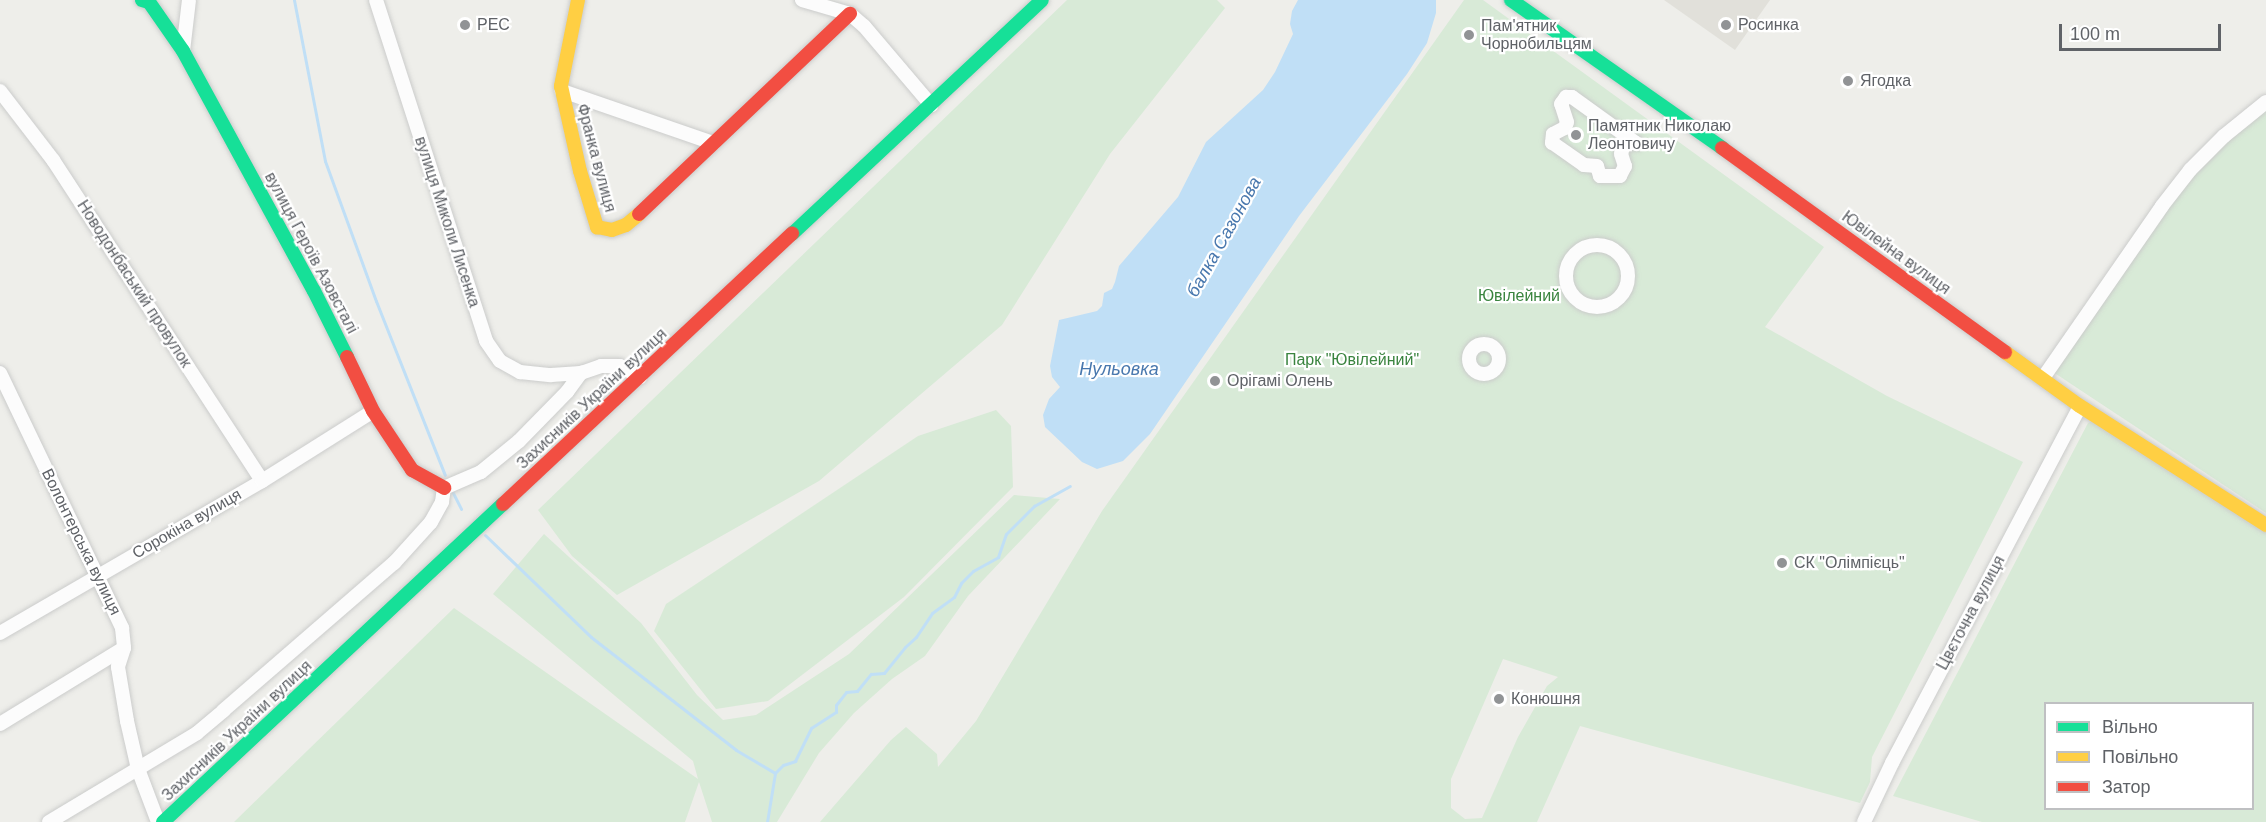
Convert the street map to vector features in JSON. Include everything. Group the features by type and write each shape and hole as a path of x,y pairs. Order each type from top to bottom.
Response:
{"main road":[{"name":"вулиця Героїв Азовсталі","path":"142,0 149,2 183,51 314,291 373,411 412,470 444,488"},
{"name":"Франка вулиця","path":"579,0 561,86 580,171 597,227 612,231 626,225 850,14"},
{"name":"Захисників України вулиця","path":"164,822 1042,0"},
{"name":"Ювілейна вулиця","path":"1511,0 2080,406 2266,525"}],"street":[{"path":"183,51 189,0"},
{"name":"вулиця Миколи Лисенка","path":"376,0 486,341 500,361 520,372 550,375 581,373 601,366 620,366 640,377"},
{"path":"802,0 836,8 850,14 871,34 930,105"},
{"name":"Новодонбаський провулок","path":"0,91 53,160 262,481"},
{"name":"Франка вулиця","path":"562,91 713,143"},
{"path":"1572,97 1636,143 1629,143 1623,147 1621,154 1625,169 1617,177 1600,176 1597,166 1584,165 1552,143 1553,134 1565,128 1567,122 1561,107 1563,98 1572,97"},
{"path":"2043,378 2162,206 2190,170 2223,136 2266,102"},
{"path":"1603,244 1616,250 1625,261 1629,275 1626,289 1617,300 1598,307 1590,307 1578,301 1568,290 1565,277 1568,263 1576,251 1589,245 1603,244"},
{"name":"Волонтерська вулиця","path":"0,373 122,627 124,648 118,667 138,769 158,822"},
{"path":"49,822 196,733 394,563 431,522 442,502 444,488 481,472 519,441 567,392 581,373"},
{"name":"Цвєточна вулиця","path":"1864,822 1892,763 2080,406"},
{"name":"Сорокіна вулиця","path":"0,633 262,481 373,411"},
{"path":"0,724 124,648"}],"shaded area":[{"name":"Росинка","path":"1664,0 1770,0 1735,50"}],"green space":[{"path":"1067,0 1217,0 1225,8 1110,154 1002,325 819,481 617,595 572,556 538,510"},
{"path":"1464,0 1483,0 1824,247 1765,327 1887,396 2023,462 1872,757 1870,782 1860,803 1580,726 1537,822 820,822 891,740 906,727 937,754 938,767 976,721 1102,511","holes":["1503,659 1558,677 1547,686 1518,737 1482,818 1465,819 1451,808 1451,779"]},
{"path":"2266,102 2266,513 2050,370 2162,206"},
{"path":"996,410 1011,426 1013,487 904,597 768,701 716,709 654,631 666,604 918,436"},
{"path":"2094,420 2266,532 2266,822 1982,822 1893,796 2088,423"},
{"path":"1014,495 1060,499 968,596 925,656 892,679 854,713 819,753 777,822 712,822 699,782 685,822 234,822 454,608 698,779 693,761 493,594 544,534 641,623 697,695 723,720 756,715 849,654"}],"water":[{"name":"Нульовка","path":"1298,0 1436,0 1436,13 1427,43 1407,74 1299,216 1150,434 1123,461 1097,469 1082,462 1045,427 1043,415 1049,399 1060,387 1052,377 1050,366 1059,320 1097,311 1102,306 1104,293 1112,289 1119,266 1178,197 1206,142 1263,90 1275,72 1293,34 1290,24 1292,11"}],"waterway":[{"path":"294,0 325,161 376,301 445,475"},
{"name":"балка Сазонова","path":"767,822 775,773 783,765 795,761 811,728 836,712 836,705 846,692 857,691 871,674 884,673 916,637 932,613 954,597 961,583 973,571 998,557 1006,534 1034,506 1070,486"},
{"path":"452,491 461,509"},
{"path":"485,535 591,637 736,750 775,773"}],"traffic: fast":[{"path":"142,0 149,2 183,51 314,291 347,357"},
{"path":"792,234 1042,0"},
{"path":"1511,0 1722,148"},
{"path":"163,822 503,504"}],"traffic: slow":[{"path":"578,0 561,86 580,171 597,227 612,230 626,225 639,214"},
{"path":"2005,352 2080,406 2266,525"}],"traffic: jam":[{"path":"639,214 850,14"},
{"path":"1722,148 2005,352"},
{"path":"503,504 792,234"},
{"path":"347,357 373,411 412,470 444,488"}],"place":[{"name":"РЕС","path":"465,25"},
{"name":"Росинка","path":"1726,25"},
{"name":"Пам'ятник Чорнобильцям","path":"1469,35"},
{"name":"Ягодка","path":"1848,81"},
{"name":"Памятник Николаю Леонтовичу","path":"1576,135"},
{"name":"Орігамі Олень","path":"1215,381"},
{"name":"СК \"Олімпієць\"","path":"1782,563"},
{"name":"Конюшня","path":"1499,699"}],"park label":[{"name":"Ювілейний","path":"1519,296"},
{"name":"Парк \"Ювілейний\"","path":"1352,360"}]}
